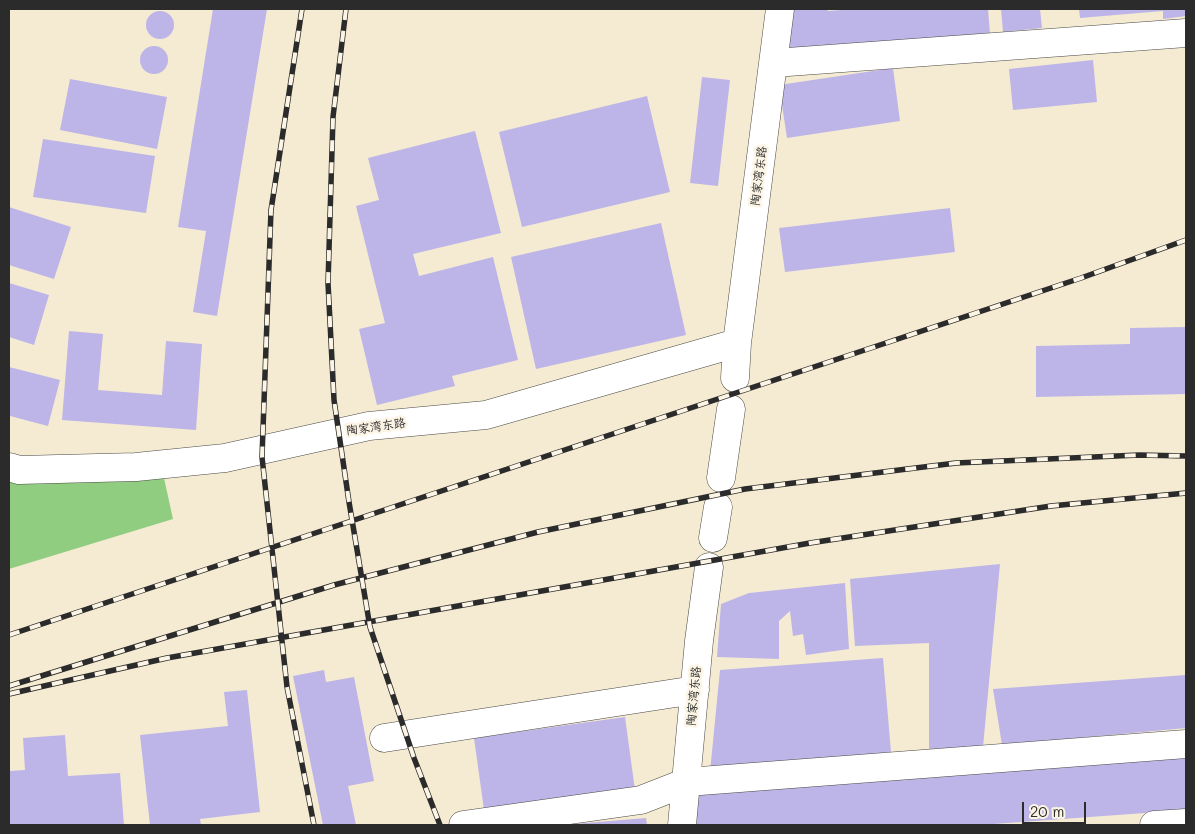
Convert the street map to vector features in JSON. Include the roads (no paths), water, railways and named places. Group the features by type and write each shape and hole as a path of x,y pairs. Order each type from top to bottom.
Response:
{"street":[{"name":"陶家湾东路","path":"735,378 737,343 780,9"},
{"path":"774,63 1186,33"},
{"name":"陶家湾东路","path":"9,468 19,470 80,470 136,467 225,458 369,426 486,415 737,343"},
{"path":"721,478 731,408"},
{"path":"713,538 718,507"},
{"name":"陶家湾东路","path":"682,825 699,641 709,567"},
{"path":"384,738 695,690"},
{"path":"463,825 641,800 686,782 1186,744"},
{"path":"1154,825 1186,823"}],"railway":[{"path":"302,9 271,210 262,457 287,687 314,825"},
{"path":"346,9 333,117 328,283 334,400 370,627 414,758 440,825"},
{"path":"9,635 1081,278 1186,240"},
{"path":"9,686 334,585 538,532 745,489 956,463 1139,455 1186,456"},
{"path":"9,694 167,658 810,543 1051,506 1186,493"}]}
